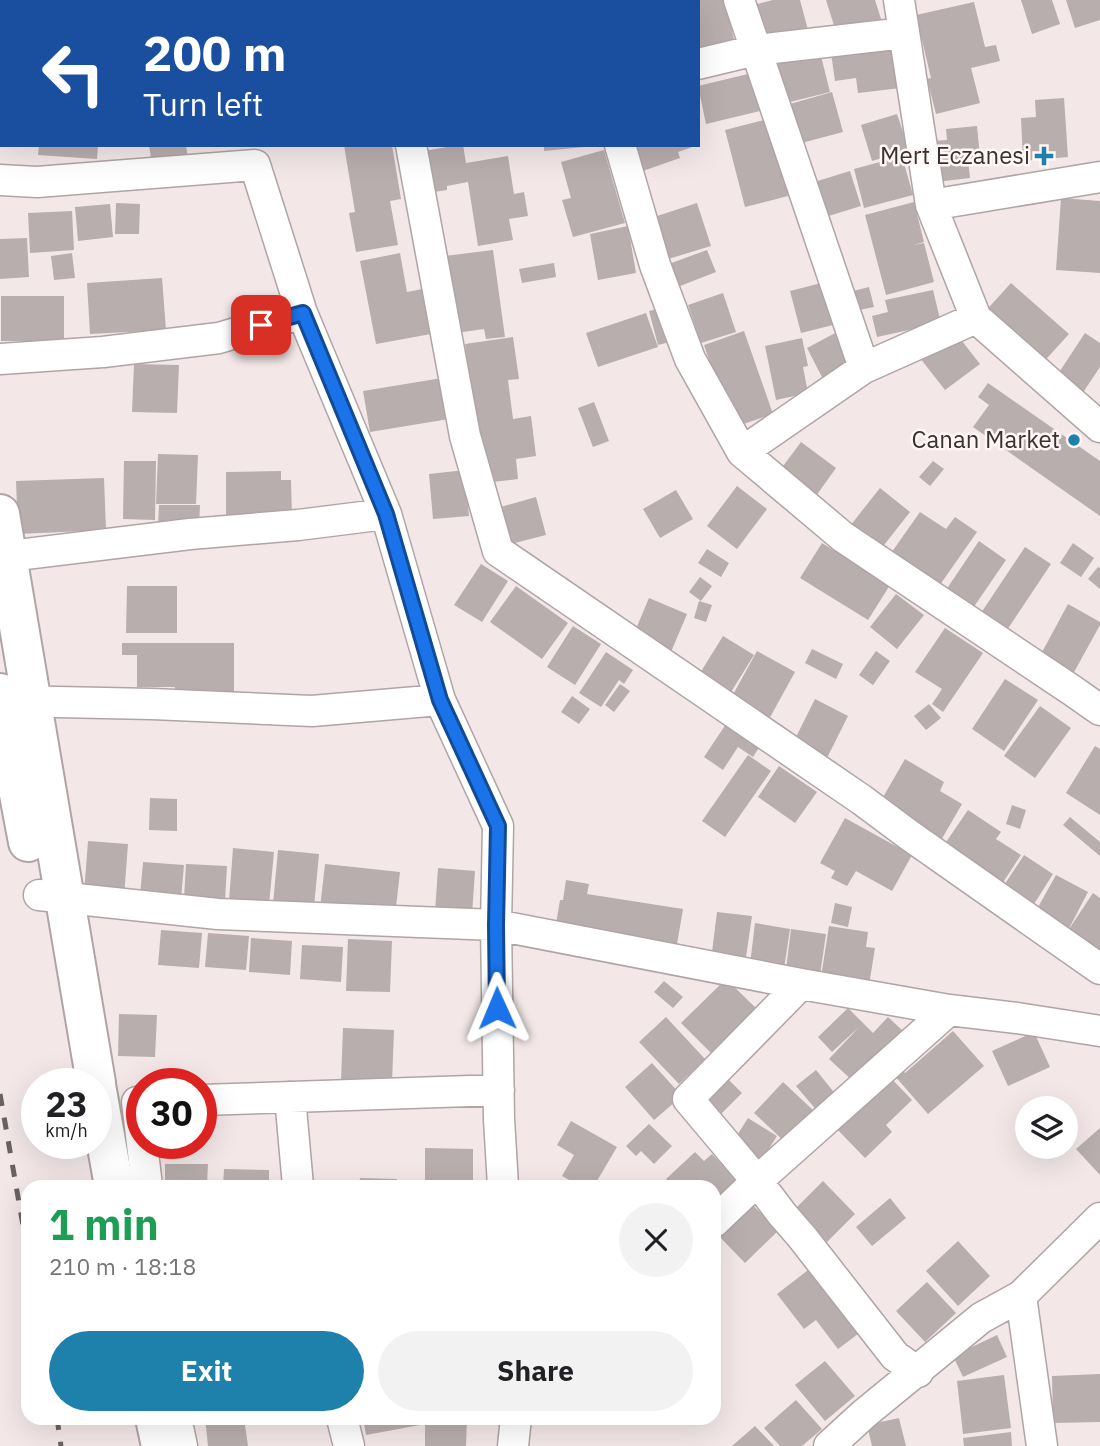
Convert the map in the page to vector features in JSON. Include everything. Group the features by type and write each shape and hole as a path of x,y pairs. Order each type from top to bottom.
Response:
{"main road":[{"path":"0,514 11,698 87,1068"},
{"path":"84,1159 88,1180"},
{"path":"108,1159 113,1180"},
{"path":"130,1425 134,1446"},
{"path":"156,1425 161,1446"}],"street":[{"path":"739,0 864,368"},
{"path":"899,0 931,205 976,318 1100,427"},
{"path":"700,64 756,50 904,33"},
{"path":"411,147 465,436 498,551 862,800 1100,969"},
{"path":"621,147 655,265 690,359 742,452 843,537 1100,710"},
{"path":"0,180 37,182 256,155 303,313 386,514 440,700 498,826 496,925 503,1180"},
{"path":"931,205 1100,177"},
{"path":"0,359 103,352 219,338 303,313"},
{"path":"742,452 864,368 976,318"},
{"path":"4,557 386,514"},
{"path":"11,698 312,711 440,700"},
{"path":"52,896 218,914 496,925 949,1010 1100,1031"},
{"path":"801,984 688,1099 757,1181 895,1356 918,1371"},
{"path":"721,1215 949,1010"},
{"path":"217,1099 499,1090"},
{"path":"290,1097 297,1180"},
{"path":"144,1159 146,1180"},
{"path":"829,1446 981,1318 1021,1296 1100,1218"},
{"path":"1021,1296 1042,1446"},
{"path":"178,1425 182,1446"},
{"path":"344,1425 349,1446"},
{"path":"513,1446 515,1425"}],"building":[{"path":"700,0 725,0 736,48 700,57"},
{"path":"773,0 800,0 808,30 759,42 750,6"},
{"path":"826,0 875,0 883,25 838,38"},
{"path":"1021,0 1052,0 1060,24 1032,34"},
{"path":"1066,0 1100,0 1100,20 1075,28"},
{"path":"974,2 985,47 996,45 1000,61 971,68 980,103 936,114 927,79 931,78 916,15"},
{"path":"895,46 901,88 858,93 856,78 835,81 831,53"},
{"path":"820,52 830,92 782,104 771,65"},
{"path":"752,73 760,111 706,124 700,86"},
{"path":"832,92 843,132 794,145 783,106"},
{"path":"1064,98 1068,157 1023,161 1021,118 1036,117 1035,100"},
{"path":"897,114 909,150 872,161 861,125"},
{"path":"768,119 788,196 745,207 725,130"},
{"path":"977,126 980,157 968,158 970,178 936,182 932,141 947,140 946,129"},
{"path":"39,147 98,147 97,159 38,155"},
{"path":"149,147 186,147 188,160 152,165"},
{"path":"344,147 392,147 401,199 390,201 398,245 356,252 349,213 355,212"},
{"path":"463,147 466,163 508,156 514,194 524,192 528,216 509,219 513,240 478,246 468,182 447,186 447,190 420,194 413,153"},
{"path":"544,147 584,147 544,151"},
{"path":"628,147 692,147 678,152 680,158 637,173"},
{"path":"604,150 625,223 573,237 562,200 571,198 561,162"},
{"path":"902,156 913,195 864,208 854,169"},
{"path":"850,171 861,206 822,218 811,183"},
{"path":"1061,198 1100,201 1100,273 1056,270"},
{"path":"914,202 924,242 914,245 924,243 934,282 886,295 865,215"},
{"path":"116,203 140,204 139,234 115,234"},
{"path":"697,203 711,246 665,260 651,218"},
{"path":"110,204 113,237 78,241 75,207"},
{"path":"72,211 74,250 30,253 28,213"},
{"path":"628,226 636,273 598,280 590,234"},
{"path":"27,238 29,277 0,279 0,239"},
{"path":"493,250 505,337 486,339 484,329 456,333 445,256"},
{"path":"707,250 716,272 675,288 666,265"},
{"path":"72,253 75,278 54,280 51,256"},
{"path":"400,253 407,292 422,289 431,334 376,344 360,261"},
{"path":"554,263 556,277 522,283 519,269"},
{"path":"162,278 166,330 90,334 87,283"},
{"path":"825,282 837,324 801,333 790,291"},
{"path":"1011,283 1069,334 1039,367 981,316"},
{"path":"869,287 874,307 854,311 849,292"},
{"path":"933,290 941,323 877,337 872,316 888,312 885,300"},
{"path":"723,293 736,332 701,343 688,305"},
{"path":"1,296 64,296 64,341 1,341"},
{"path":"661,308 670,342 658,345 649,311"},
{"path":"646,313 658,347 598,367 586,333"},
{"path":"744,331 773,414 732,428 704,345"},
{"path":"839,331 857,364 824,381 807,348"},
{"path":"955,332 980,364 945,390 920,358"},
{"path":"1085,333 1100,343 1100,367 1080,397 1054,380"},
{"path":"513,337 519,379 508,380 513,419 531,416 536,456 516,459 518,479 484,483 465,344"},
{"path":"802,338 808,366 803,367 808,393 776,400 765,346"},
{"path":"134,364 179,365 177,413 132,412"},
{"path":"442,378 449,419 370,432 363,391"},
{"path":"988,383 1100,461 1100,516 973,427 989,405 978,397"},
{"path":"594,402 609,441 593,447 578,408"},
{"path":"801,442 836,468 811,503 775,477"},
{"path":"158,454 198,455 196,504 156,504"},
{"path":"124,461 156,461 155,520 123,519"},
{"path":"933,461 944,469 930,486 919,477"},
{"path":"465,470 469,516 433,519 429,474"},
{"path":"281,471 281,480 291,480 292,516 226,517 226,472"},
{"path":"104,478 106,530 18,534 16,481"},
{"path":"737,486 767,509 737,549 707,526"},
{"path":"880,488 910,512 877,554 846,531"},
{"path":"676,490 693,519 660,538 643,509"},
{"path":"536,497 546,535 507,545 497,508"},
{"path":"159,505 200,505 199,527 158,527"},
{"path":"920,512 946,529 955,517 977,532 937,589 889,556"},
{"path":"979,541 1006,560 971,611 944,593"},
{"path":"822,543 890,585 868,620 800,578"},
{"path":"1073,543 1094,558 1081,577 1060,563"},
{"path":"1025,547 1051,564 1001,639 975,622"},
{"path":"707,549 729,563 721,577 698,563"},
{"path":"481,564 508,581 482,622 454,605"},
{"path":"1100,568 1100,589 1088,579"},
{"path":"700,577 712,586 701,601 689,592"},
{"path":"127,586 177,586 177,633 126,633"},
{"path":"516,586 568,623 542,659 490,622"},
{"path":"896,594 924,615 897,649 870,627"},
{"path":"649,598 687,614 671,652 633,636"},
{"path":"699,601 712,605 706,622 694,618"},
{"path":"1068,604 1100,622 1073,674 1040,656"},
{"path":"573,626 601,644 575,685 547,667"},
{"path":"945,628 983,653 943,712 932,704 942,689 915,672"},
{"path":"723,636 754,655 728,697 697,678"},
{"path":"122,643 234,643 234,700 175,699 175,687 137,687 137,655 122,655"},
{"path":"812,649 843,664 836,679 805,663"},
{"path":"757,651 795,672 768,721 730,700"},
{"path":"876,651 890,661 873,685 859,675"},
{"path":"606,652 633,670 624,684 619,680 601,707 579,693"},
{"path":"1005,679 1038,700 1004,751 972,729"},
{"path":"620,684 630,691 614,712 605,705"},
{"path":"572,696 590,709 579,724 561,712"},
{"path":"815,699 848,716 827,758 794,741"},
{"path":"929,704 941,718 926,730 914,716"},
{"path":"1040,706 1071,728 1035,778 1004,756"},
{"path":"728,721 762,743 753,757 738,747 723,770 704,757"},
{"path":"1095,746 1100,749 1100,815 1066,793"},
{"path":"748,755 771,771 725,837 702,821"},
{"path":"905,759 944,782 940,791 962,804 940,842 878,806"},
{"path":"779,766 817,792 795,823 758,797"},
{"path":"150,798 177,799 177,831 149,830"},
{"path":"1012,805 1026,810 1020,829 1006,824"},
{"path":"968,810 1001,832 996,839 1021,855 1000,887 942,848"},
{"path":"1070,817 1100,842 1100,856 1063,825"},
{"path":"845,818 912,855 892,891 856,871 847,886 831,878 835,871 820,863"},
{"path":"88,841 128,844 124,897 84,894"},
{"path":"233,848 274,852 269,905 229,901"},
{"path":"278,850 319,854 314,907 273,904"},
{"path":"1024,855 1053,874 1029,912 999,893"},
{"path":"143,862 184,865 181,899 140,896"},
{"path":"186,864 227,866 225,901 184,898"},
{"path":"325,864 400,872 395,916 320,908"},
{"path":"438,868 475,871 472,915 435,912"},
{"path":"1056,875 1088,892 1065,936 1032,918"},
{"path":"566,880 589,884 587,894 683,909 676,950 555,930"},
{"path":"1093,893 1100,898 1100,962 1063,938"},
{"path":"835,903 852,907 848,927 831,923"},
{"path":"717,912 752,916 746,957 712,952"},
{"path":"755,923 790,929 784,969 750,964"},
{"path":"829,926 868,932 866,947 875,948 869,985 821,977"},
{"path":"791,929 826,934 820,975 786,969"},
{"path":"161,930 202,933 199,968 158,965"},
{"path":"208,933 249,936 246,970 205,967"},
{"path":"251,938 292,941 290,975 249,972"},
{"path":"348,939 392,941 390,992 346,991"},
{"path":"302,945 343,947 341,982 300,979"},
{"path":"726,979 758,1010 713,1055 681,1023"},
{"path":"664,981 683,997 673,1008 654,992"},
{"path":"848,1008 873,1033 888,1017 902,1030 854,1082 829,1059 859,1027 832,1052 818,1037"},
{"path":"119,1014 157,1015 155,1057 118,1056"},
{"path":"666,1017 705,1059 679,1084 639,1042"},
{"path":"343,1028 394,1030 392,1083 341,1081"},
{"path":"953,1031 984,1066 928,1114 887,1067 894,1061 905,1073"},
{"path":"1034,1032 1050,1067 1008,1086 992,1051"},
{"path":"652,1063 682,1096 654,1120 625,1087"},
{"path":"816,1070 837,1096 818,1112 796,1086"},
{"path":"722,1073 742,1093 719,1116 698,1096"},
{"path":"886,1073 912,1100 886,1125 892,1132 865,1158 832,1124"},
{"path":"783,1082 813,1110 784,1141 754,1113"},
{"path":"748,1118 777,1136 758,1166 729,1148"},
{"path":"571,1121 617,1147 598,1180 569,1180 562,1176 574,1155 557,1145"},
{"path":"649,1124 672,1146 654,1164 641,1151 636,1156 626,1146"},
{"path":"1100,1128 1100,1175 1078,1151 1078,1147"},
{"path":"425,1148 473,1149 473,1180 425,1180"},
{"path":"695,1152 704,1161 712,1154 743,1187 721,1208 721,1180 666,1179"},
{"path":"165,1164 208,1164 207,1180 165,1180"},
{"path":"224,1169 269,1170 269,1180 223,1180"},
{"path":"360,1178 397,1179 397,1180"},
{"path":"823,1181 855,1214 827,1242 795,1209"},
{"path":"890,1198 906,1218 872,1246 856,1227"},
{"path":"747,1199 778,1231 745,1263 721,1238 721,1224"},
{"path":"958,1241 990,1276 958,1306 926,1271"},
{"path":"812,1267 862,1331 838,1349 816,1320 804,1329 777,1294"},
{"path":"927,1282 956,1313 925,1342 896,1311"},
{"path":"997,1335 1007,1357 963,1377 953,1356"},
{"path":"825,1361 855,1396 825,1421 795,1385"},
{"path":"1100,1374 1100,1422 1053,1423 1052,1376"},
{"path":"1004,1375 1011,1428 963,1434 957,1381"},
{"path":"796,1400 822,1429 802,1446 780,1446 764,1428"},
{"path":"899,1418 906,1446 872,1446 867,1425"},
{"path":"206,1425 245,1425 248,1446 208,1446"},
{"path":"364,1425 420,1425 366,1435"},
{"path":"425,1425 467,1425 466,1446 425,1446"},
{"path":"755,1426 774,1446 732,1446"},
{"path":"1011,1432 1012,1446 964,1446 963,1438"}],"railway":[{"path":"0,1094 21,1214"},
{"path":"58,1425 61,1446"}],"place":[{"name":"Mert Eczanesi","path":"1044,156"},
{"name":"Canan Market","path":"1074,440"}],"route":[{"path":"261,325 303,313 386,514 440,700 498,826 497,1008"}]}
